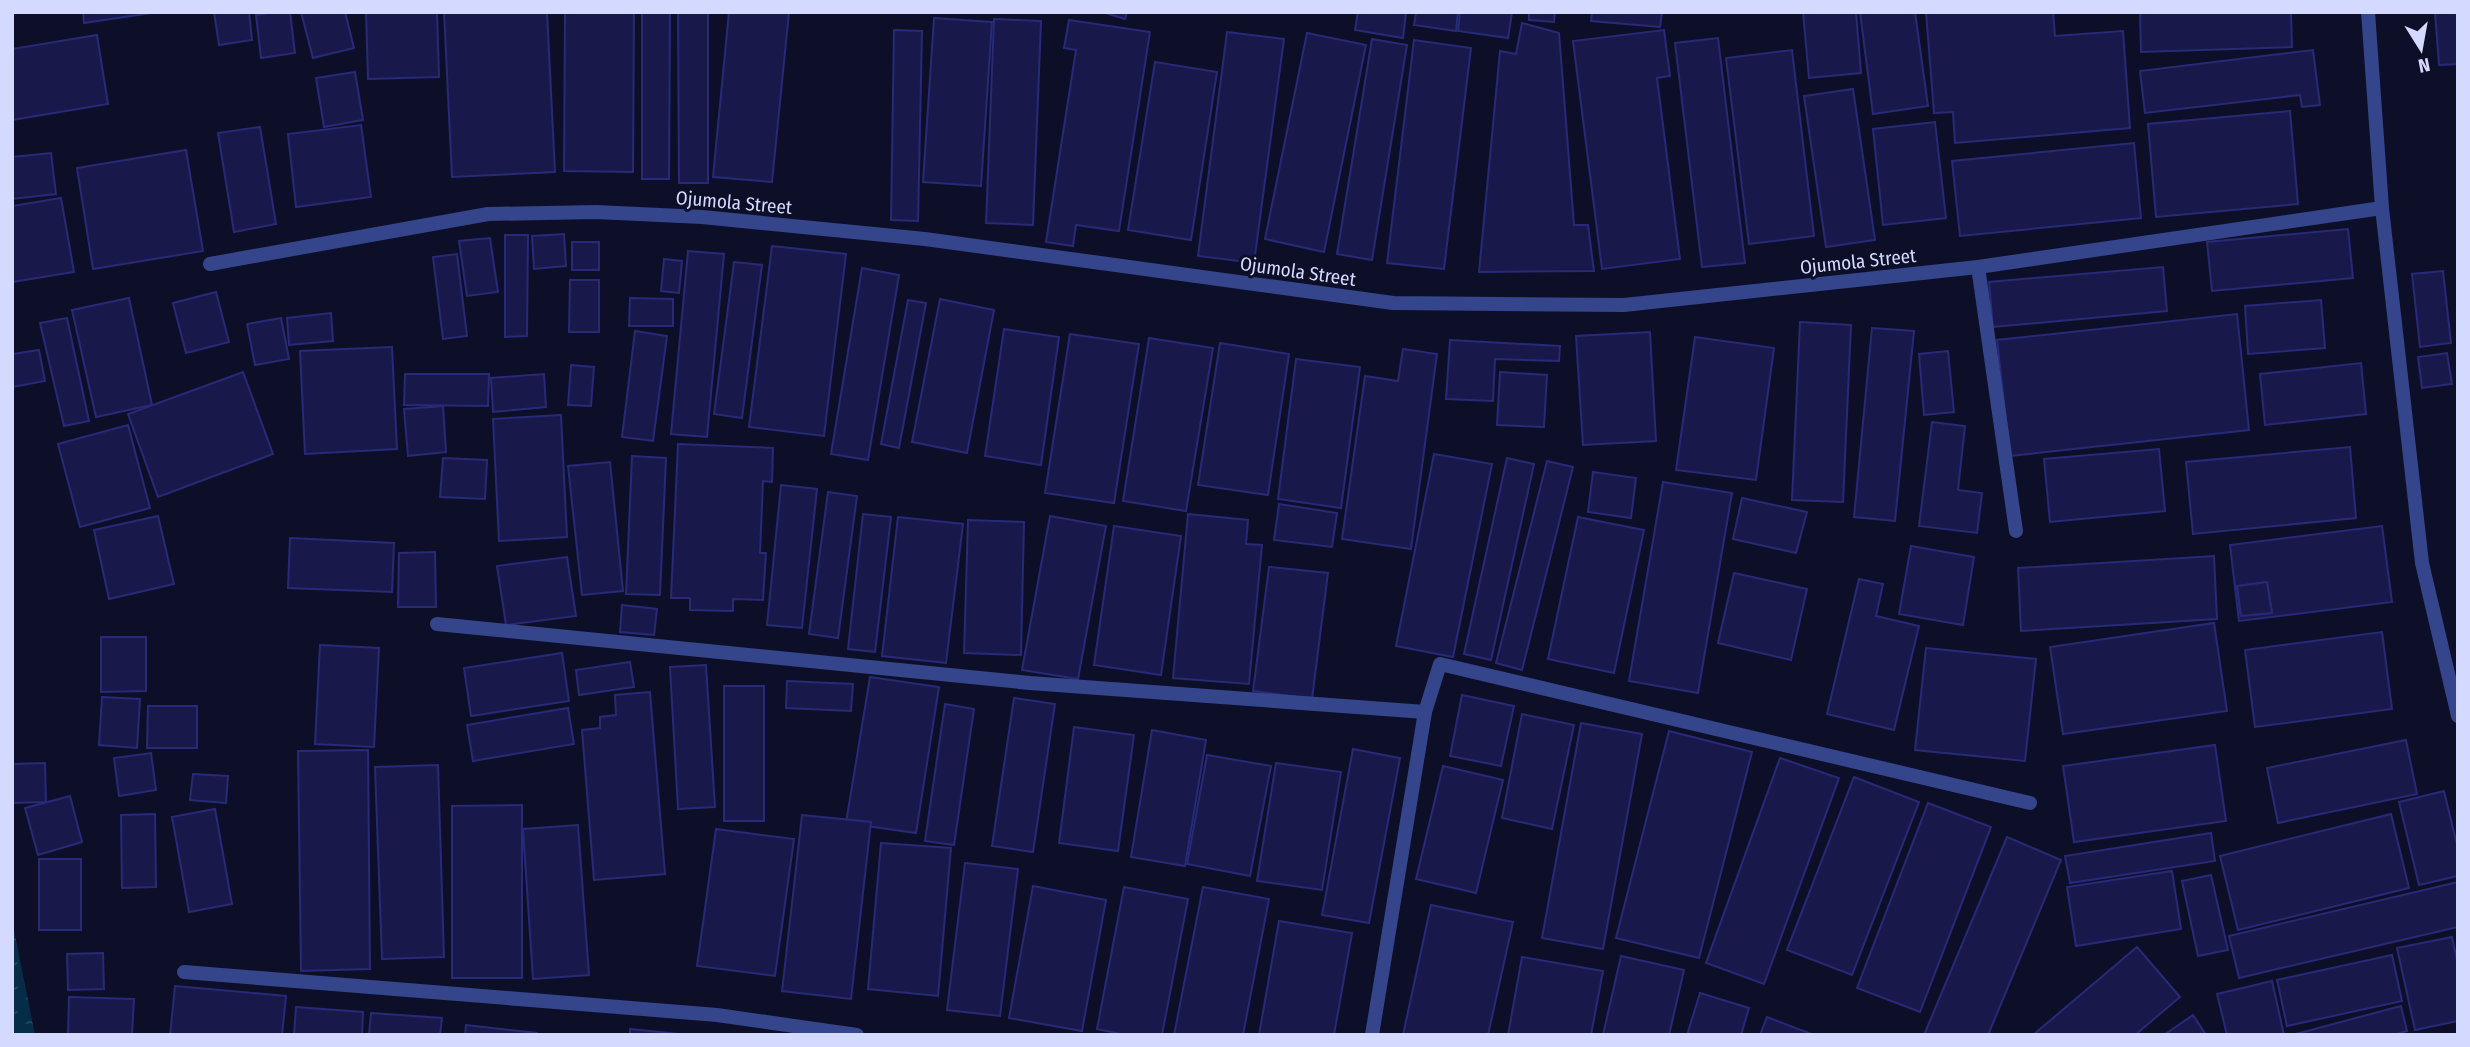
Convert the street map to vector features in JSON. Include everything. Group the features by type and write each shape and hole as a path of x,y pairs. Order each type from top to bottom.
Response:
{"street":[{"path":"2368,12 2382,208 2422,563 2458,716"},
{"name":"Ojumola Street","path":"210,264 488,214 596,212 702,217 925,239 1393,303 1625,304 1978,267 2382,208"},
{"path":"1978,267 2016,531"},
{"path":"437,624 1016,682 1425,712"},
{"path":"1372,1035 1425,712 1440,664 2030,803"},
{"path":"184,972 717,1015 857,1035"}],"water":[{"path":"12,920 35,1035 12,1035"}],"building":[{"path":"83,12 158,12 84,23"},
{"path":"214,12 249,12 252,40 219,45"},
{"path":"290,12 295,53 261,58 256,15"},
{"path":"301,12 345,12 354,48 313,58"},
{"path":"366,12 437,12 439,77 368,79"},
{"path":"444,12 547,12 555,172 452,177"},
{"path":"565,12 634,12 633,172 564,171"},
{"path":"642,12 670,12 669,179 642,179"},
{"path":"678,12 708,12 708,183 679,183"},
{"path":"729,12 789,12 772,182 713,177"},
{"path":"1102,12 1127,12 1125,19"},
{"path":"1358,12 1406,12 1403,38 1355,30"},
{"path":"1416,12 1458,12 1456,31 1414,25"},
{"path":"1460,12 1512,12 1508,38 1458,31"},
{"path":"1529,12 1555,12 1554,22 1529,20"},
{"path":"1592,12 1662,12 1660,27 1591,21"},
{"path":"1803,12 1856,12 1861,73 1809,78"},
{"path":"1860,12 1915,12 1928,106 1873,114"},
{"path":"1926,12 2053,12 2055,36 2123,31 2130,128 1955,143 1953,112 1934,113"},
{"path":"2140,12 2291,12 2292,47 2141,52"},
{"path":"2435,12 2458,12 2458,64 2439,65"},
{"path":"934,18 992,22 981,186 923,182"},
{"path":"994,19 1041,21 1033,225 986,223"},
{"path":"1069,20 1150,32 1119,231 1076,225 1073,246 1046,242 1076,50 1064,48"},
{"path":"1522,23 1559,33 1574,225 1588,225 1594,271 1479,272 1500,51 1516,54"},
{"path":"894,30 922,31 918,221 891,220"},
{"path":"1664,30 1670,76 1657,78 1680,259 1602,269 1573,41"},
{"path":"1227,32 1284,39 1254,263 1198,256"},
{"path":"1307,33 1366,45 1324,252 1265,239"},
{"path":"97,35 108,104 12,120 12,49"},
{"path":"1718,38 1745,263 1702,267 1675,43"},
{"path":"1372,39 1407,45 1372,260 1337,254"},
{"path":"1414,40 1471,48 1444,269 1387,263"},
{"path":"1792,50 1814,236 1749,244 1726,58"},
{"path":"2313,50 2320,105 2302,107 2300,95 2145,113 2140,71"},
{"path":"1155,62 1217,72 1191,240 1128,230"},
{"path":"355,72 363,120 324,127 316,78"},
{"path":"1853,89 1875,240 1826,247 1804,96"},
{"path":"2290,111 2298,204 2156,217 2148,124"},
{"path":"1935,122 1946,218 1883,225 1873,129"},
{"path":"361,125 371,197 296,207 288,134"},
{"path":"260,127 276,224 234,232 218,133"},
{"path":"2134,143 2141,218 1960,236 1952,161"},
{"path":"186,150 203,251 93,269 77,168"},
{"path":"51,153 56,194 12,199 12,157"},
{"path":"61,198 74,272 12,282 12,206"},
{"path":"2348,229 2353,278 2212,291 2207,242"},
{"path":"564,234 566,266 534,269 532,236"},
{"path":"505,235 528,235 527,336 505,337"},
{"path":"490,238 498,292 467,296 459,241"},
{"path":"572,242 599,242 599,270 572,270"},
{"path":"772,246 846,254 824,436 749,427"},
{"path":"688,251 724,254 707,437 671,434"},
{"path":"457,254 467,336 443,339 433,257"},
{"path":"664,259 682,261 679,293 661,291"},
{"path":"734,262 762,265 742,418 714,414"},
{"path":"2163,267 2167,311 1993,327 1989,282"},
{"path":"862,268 899,275 868,460 831,454"},
{"path":"2443,271 2451,343 2420,347 2412,274"},
{"path":"570,280 599,280 599,332 569,332"},
{"path":"216,292 229,342 186,353 173,303"},
{"path":"129,298 152,405 96,417 72,310"},
{"path":"630,298 673,299 673,326 629,326"},
{"path":"940,299 994,310 967,453 912,442"},
{"path":"908,300 926,303 899,448 881,444"},
{"path":"2321,300 2325,348 2248,354 2245,306"},
{"path":"331,313 333,341 289,345 287,318"},
{"path":"2237,314 2249,430 2010,456 1997,340"},
{"path":"67,318 89,421 64,426 40,323"},
{"path":"281,318 289,359 255,365 247,324"},
{"path":"1800,322 1851,325 1843,502 1792,500"},
{"path":"1872,328 1914,331 1895,521 1854,517"},
{"path":"1004,329 1059,337 1041,465 985,456"},
{"path":"635,331 667,336 653,441 622,437"},
{"path":"1650,332 1656,441 1583,445 1576,336"},
{"path":"1070,334 1139,344 1114,503 1045,493"},
{"path":"1695,337 1774,348 1756,480 1676,470"},
{"path":"1149,338 1213,348 1186,511 1123,501"},
{"path":"1450,340 1560,346 1559,361 1495,359 1493,401 1446,399"},
{"path":"1220,343 1289,354 1268,495 1198,485"},
{"path":"392,347 397,449 305,454 300,351"},
{"path":"1403,349 1437,354 1411,549 1342,539 1365,376 1398,381"},
{"path":"39,350 45,381 12,387 12,354"},
{"path":"1948,351 1954,412 1924,415 1919,354"},
{"path":"2447,353 2452,384 2422,388 2418,357"},
{"path":"1296,359 1360,367 1341,508 1278,499"},
{"path":"2361,363 2366,414 2265,425 2260,374"},
{"path":"571,365 594,367 591,406 568,405"},
{"path":"243,372 273,454 158,497 128,414"},
{"path":"1500,372 1547,375 1544,427 1497,425"},
{"path":"405,374 489,374 488,406 404,405"},
{"path":"544,374 546,407 493,412 491,378"},
{"path":"443,406 446,452 408,456 404,409"},
{"path":"561,415 567,537 499,541 493,419"},
{"path":"1932,422 1965,426 1958,490 1982,493 1977,533 1919,526"},
{"path":"128,425 150,508 80,527 58,444"},
{"path":"678,444 773,448 772,482 763,481 760,553 766,553 763,600 733,599 733,611 690,610 690,598 671,598"},
{"path":"2350,447 2356,518 2193,534 2186,462"},
{"path":"2159,449 2165,511 2050,522 2044,459"},
{"path":"1434,454 1492,464 1453,657 1396,646"},
{"path":"632,456 666,458 660,595 626,594"},
{"path":"443,458 487,460 485,499 440,497"},
{"path":"1507,458 1534,464 1491,660 1464,654"},
{"path":"1547,461 1573,467 1522,670 1496,663"},
{"path":"610,462 623,591 582,595 568,466"},
{"path":"1593,472 1636,478 1631,518 1588,512"},
{"path":"1663,482 1732,493 1698,693 1629,681"},
{"path":"781,485 817,489 802,628 767,625"},
{"path":"828,492 857,496 838,638 809,634"},
{"path":"1742,498 1807,512 1796,553 1733,539"},
{"path":"1279,504 1337,513 1332,547 1274,540"},
{"path":"863,514 891,517 875,652 848,649"},
{"path":"1188,514 1248,520 1246,544 1262,545 1249,684 1173,678"},
{"path":"158,516 174,584 109,599 94,530"},
{"path":"1050,516 1106,526 1078,679 1022,670"},
{"path":"898,517 963,524 946,663 882,656"},
{"path":"1578,517 1644,530 1614,673 1548,659"},
{"path":"968,520 1024,522 1021,655 964,653"},
{"path":"1114,526 1181,536 1161,675 1094,665"},
{"path":"2382,526 2392,602 2239,621 2230,545","holes":["2267,582 2272,613 2241,616 2237,586"]},
{"path":"290,538 394,543 392,592 288,588"},
{"path":"1911,546 1974,557 1963,625 1899,614"},
{"path":"435,552 436,607 398,607 399,553"},
{"path":"2214,556 2217,619 2021,631 2018,568"},
{"path":"567,557 576,616 506,625 497,566"},
{"path":"1269,567 1328,573 1312,699 1253,691"},
{"path":"1734,573 1807,589 1791,660 1718,643"},
{"path":"1859,579 1883,584 1876,616 1919,626 1894,730 1827,714"},
{"path":"2267,582 2272,613 2241,616 2237,586"},
{"path":"622,605 657,609 654,635 620,632"},
{"path":"2214,623 2227,711 2063,734 2050,647"},
{"path":"2382,632 2392,709 2255,727 2245,650"},
{"path":"101,637 146,637 146,691 101,692"},
{"path":"320,645 379,648 374,747 315,744"},
{"path":"1926,648 2036,659 2025,761 1915,750"},
{"path":"562,653 569,701 471,716 464,668"},
{"path":"630,662 634,687 579,695 576,670"},
{"path":"706,665 715,807 678,809 670,667"},
{"path":"870,677 939,687 916,833 846,823"},
{"path":"787,681 853,684 851,711 786,708"},
{"path":"724,686 764,686 764,821 724,821"},
{"path":"650,692 665,874 594,880 582,730 600,728 600,717 616,715 615,695"},
{"path":"1462,695 1514,706 1501,766 1450,756"},
{"path":"102,697 140,699 137,748 99,745"},
{"path":"1014,698 1055,704 1033,852 992,846"},
{"path":"945,704 974,709 954,845 925,841"},
{"path":"148,706 197,706 197,748 147,748"},
{"path":"568,708 574,744 473,761 467,725"},
{"path":"1522,714 1574,725 1552,829 1502,818"},
{"path":"1581,723 1642,734 1603,949 1542,938"},
{"path":"1074,727 1134,735 1118,851 1059,843"},
{"path":"1152,730 1206,740 1185,866 1131,857"},
{"path":"1669,731 1752,752 1699,958 1616,938"},
{"path":"2406,740 2417,794 2278,823 2267,768"},
{"path":"2215,745 2226,821 2074,842 2063,766"},
{"path":"1353,749 1400,758 1369,923 1322,915"},
{"path":"368,750 370,969 301,971 298,751"},
{"path":"151,753 156,790 119,796 114,758"},
{"path":"1207,755 1271,766 1250,876 1187,864"},
{"path":"1780,758 1839,778 1764,984 1706,963"},
{"path":"45,763 46,802 12,803 12,764"},
{"path":"1276,763 1341,772 1322,890 1257,881"},
{"path":"438,765 444,957 382,959 375,767"},
{"path":"1443,766 1503,780 1476,893 1416,879"},
{"path":"193,774 228,776 226,803 190,800"},
{"path":"1854,777 1919,802 1852,975 1787,950"},
{"path":"2444,791 2458,849 2458,876 2419,885 2399,802"},
{"path":"70,796 82,842 38,855 25,808"},
{"path":"1928,803 1991,827 1920,1012 1857,988"},
{"path":"522,805 522,978 452,978 452,806"},
{"path":"215,809 232,904 189,912 172,817"},
{"path":"155,814 156,887 122,888 121,815"},
{"path":"2391,814 2409,888 2238,930 2220,856"},
{"path":"802,815 871,822 851,999 782,991"},
{"path":"578,825 589,975 533,979 523,829"},
{"path":"716,829 794,839 775,976 697,966"},
{"path":"2211,833 2215,861 2070,883 2065,856"},
{"path":"2007,837 2061,860 1988,1035 1924,1035"},
{"path":"881,843 951,848 938,996 868,989"},
{"path":"39,859 81,859 81,930 39,930"},
{"path":"965,863 1018,869 1000,1016 947,1010"},
{"path":"2172,871 2181,929 2076,946 2067,887"},
{"path":"2211,875 2228,950 2198,956 2182,881"},
{"path":"2458,882 2458,927 2239,978 2229,936"},
{"path":"1033,886 1106,900 1082,1031 1009,1018"},
{"path":"1124,887 1188,899 1162,1035 1125,1035 1097,1029"},
{"path":"1203,887 1269,899 1243,1035 1174,1035"},
{"path":"1431,905 1513,922 1488,1035 1403,1035"},
{"path":"1279,921 1352,933 1334,1035 1259,1035"},
{"path":"2452,937 2458,965 2458,1021 2415,1030 2397,948"},
{"path":"2137,947 2180,997 2135,1035 2033,1035"},
{"path":"103,953 104,989 68,990 67,954"},
{"path":"2392,955 2402,1001 2287,1026 2277,980"},
{"path":"1621,956 1684,970 1669,1035 1603,1035"},
{"path":"1522,957 1603,971 1591,1035 1508,1035"},
{"path":"2272,981 2284,1035 2227,1035 2217,994"},
{"path":"175,986 286,996 282,1035 170,1035"},
{"path":"1700,993 1749,1008 1741,1035 1687,1035"},
{"path":"69,997 134,999 132,1035 68,1035"},
{"path":"2401,1006 2407,1031 2393,1035 2292,1035"},
{"path":"296,1007 363,1012 362,1035 294,1035"},
{"path":"371,1013 442,1018 440,1035 369,1035"},
{"path":"2193,1015 2206,1035 2164,1035"},
{"path":"1767,1017 1814,1035 1760,1035"},
{"path":"466,1025 537,1033 537,1035 465,1035"},
{"path":"630,1029 689,1035 630,1035"}]}
